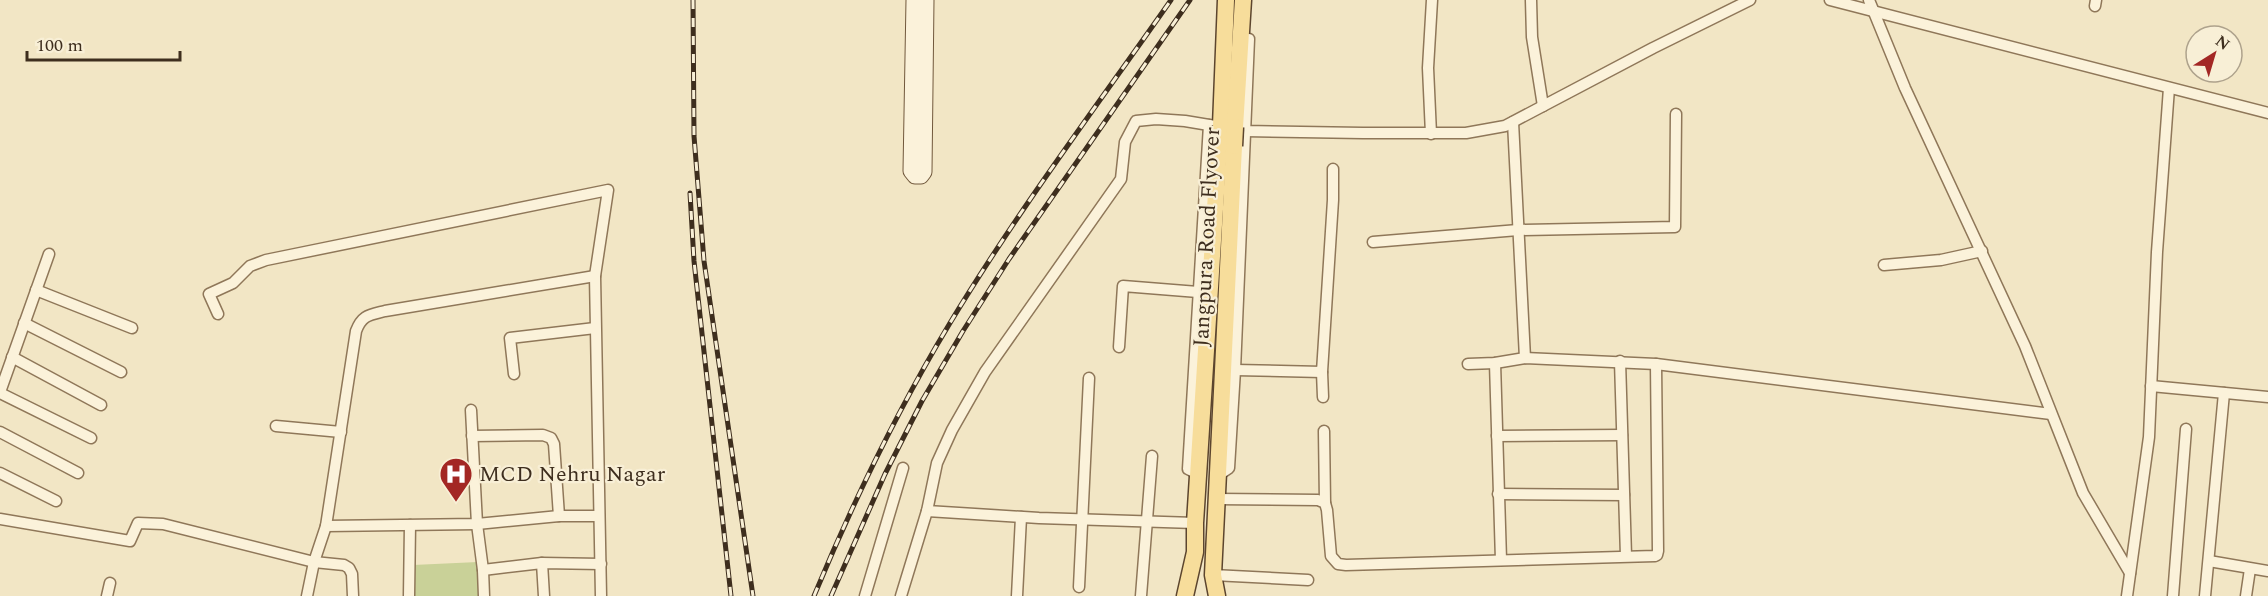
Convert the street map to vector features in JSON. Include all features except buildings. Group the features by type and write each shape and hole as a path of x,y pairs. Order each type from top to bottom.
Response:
{"main road":[{"path":"914,0 911,171 915,176 921,176 924,172 926,0"},
{"name":"Jangpura Road Flyover","path":"1195,552 1221,126 1226,0"},
{"name":"Jangpura Road Flyover","path":"1212,575 1243,0"},
{"path":"1185,596 1195,552"},
{"path":"1195,552 1195,596"},
{"path":"1210,596 1212,575"},
{"path":"1212,575 1216,596"}],"street":[{"path":"1217,469 1229,468 1250,0"},
{"path":"1431,134 1428,68 1432,0"},
{"path":"1532,0 1532,37 1543,106"},
{"path":"1830,0 2268,113"},
{"path":"1869,0 1905,88 2025,346 2083,493 2130,573"},
{"path":"901,596 927,511 936,463 952,430 985,372 1121,179 1125,142 1136,121 1156,119 1245,131 1466,134 1505,126 1745,1"},
{"path":"2127,596 2149,437 2157,252 2169,88"},
{"path":"1373,242 1518,230 1675,227 1676,114"},
{"path":"1513,122 1525,358"},
{"path":"1199,467 1188,470 1209,125"},
{"path":"1323,397 1333,169"},
{"path":"218,314 209,294 233,283 250,266 266,260 608,190 595,276 601,596"},
{"path":"1884,265 1941,260 1982,251"},
{"path":"49,254 0,392 91,438"},
{"path":"307,596 314,562 326,526 356,331 360,321 369,315 595,276"},
{"path":"1119,347 1122,286 1198,292"},
{"path":"36,290 132,328"},
{"path":"24,323 120,372"},
{"path":"514,374 510,338 595,328"},
{"path":"12,357 101,405"},
{"path":"1468,364 1495,363 1525,358 1656,364 2051,414"},
{"path":"1620,361 1626,556"},
{"path":"1495,363 1501,560"},
{"path":"1324,431 1325,503 1330,556 1338,564 1657,555 1656,364"},
{"path":"1235,370 1323,372"},
{"path":"1079,587 1089,378"},
{"path":"2151,386 2268,398"},
{"path":"2205,596 2224,393"},
{"path":"471,410 477,524 484,596"},
{"path":"276,426 341,432"},
{"path":"2173,596 2186,429"},
{"path":"0,432 78,473"},
{"path":"472,436 543,435 551,438 554,444 559,516"},
{"path":"1497,436 1622,435"},
{"path":"1141,596 1145,521 1152,456"},
{"path":"865,596 903,468"},
{"path":"0,473 56,501"},
{"path":"1498,494 1624,495"},
{"path":"1216,499 1318,500 1325,503"},
{"path":"927,511 1195,523"},
{"path":"326,526 477,524 559,516 598,516"},
{"path":"1017,596 1021,517"},
{"path":"0,519 130,541 138,523 163,524 314,562 344,565 349,568 354,581 353,596"},
{"path":"409,596 410,525"},
{"path":"2209,561 2268,571"},
{"path":"483,570 542,563 601,564"},
{"path":"542,563 544,596"},
{"path":"2246,596 2250,569"},
{"path":"1212,575 1308,580"},
{"path":"107,596 110,584"}],"green space":[{"path":"478,562 482,596 413,596 413,565"}],"railway":[{"path":"693,0 694,136 704,261 753,596"},
{"path":"814,596 877,457 950,323 1030,200 1171,0"},
{"path":"831,596 885,474 922,401 963,331 1009,259 1190,0"},
{"path":"690,193 694,261 731,596"}],"place":[{"name":"MCD Nehru Nagar","path":"456,503"}]}
